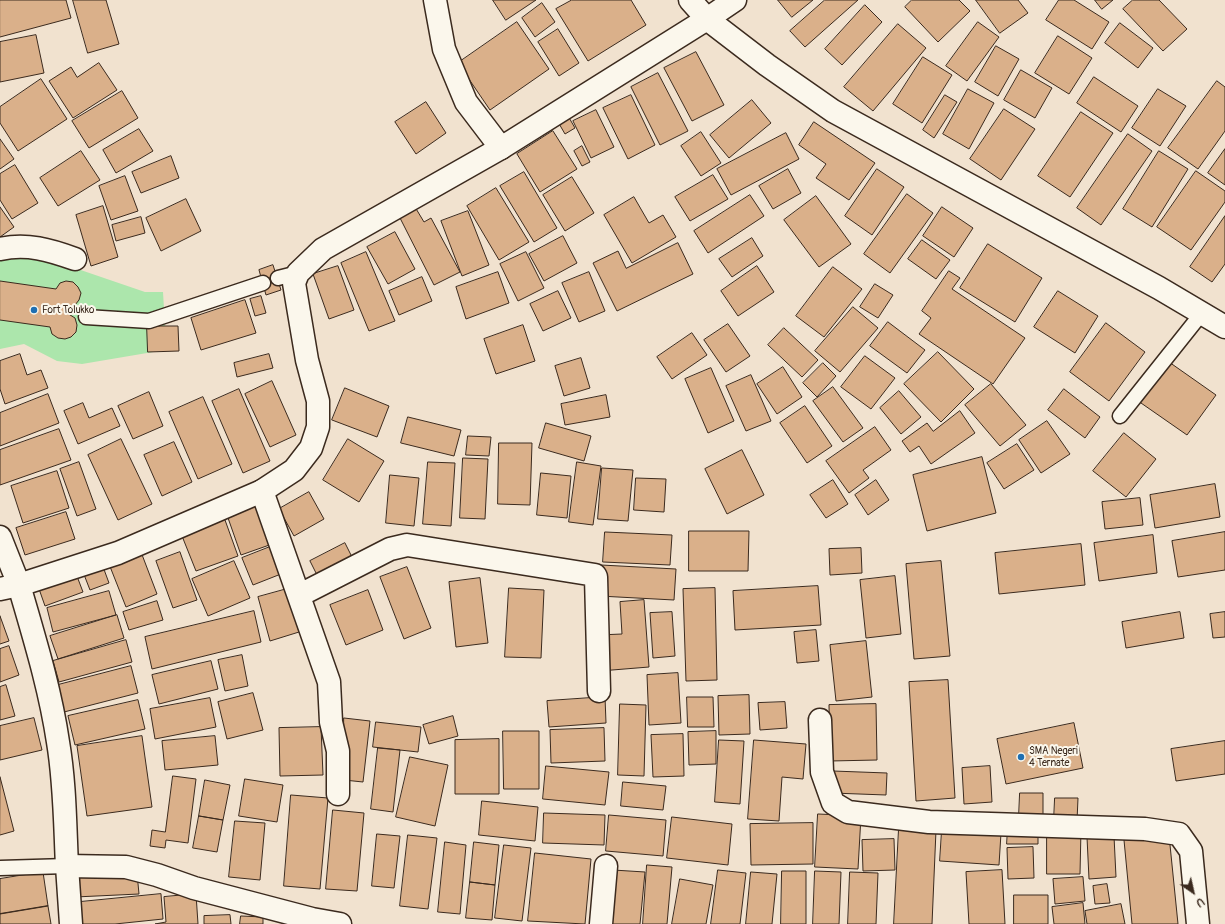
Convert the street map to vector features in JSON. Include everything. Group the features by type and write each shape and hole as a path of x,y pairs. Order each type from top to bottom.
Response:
{"main road":[{"path":"435,0 444,49 466,102 501,148"},
{"path":"690,0 707,19 767,65 833,111 1225,327"},
{"path":"10,587 118,553 262,491 294,470 311,448 318,427 318,401 307,360 294,283 288,275 323,249 501,148 735,0"},
{"path":"0,249 17,246 31,247 52,251 75,259"},
{"path":"262,491 300,595 329,682 331,722 338,751 338,794"},
{"path":"0,537 10,587 50,695 63,781 71,924"},
{"path":"300,595 390,549 407,544 595,575 599,691"},
{"path":"820,720 822,772 833,803 848,812 929,822 1145,829 1179,834 1191,851 1198,924"},
{"path":"67,866 126,867 157,875 194,888 312,919 340,924"},
{"path":"601,924 606,866"}],"lane":[{"path":"86,317 149,321 263,283"},
{"path":"1120,416 1202,313"},
{"path":"0,868 67,866"}],"green space":[{"path":"18,256 66,265 145,292 163,292 165,326 147,327 153,352 82,364 57,361 24,344 0,349 0,259"}],"building":[{"path":"0,0 66,0 71,18 0,37"},
{"path":"73,0 106,0 119,44 88,53"},
{"path":"493,0 536,0 506,20"},
{"path":"572,0 631,0 646,25 588,61 556,9"},
{"path":"778,0 813,0 792,17"},
{"path":"825,0 858,0 805,47 790,31"},
{"path":"912,0 959,0 970,11 938,42 905,7"},
{"path":"976,0 1018,0 1028,13 1000,33"},
{"path":"1059,0 1074,0 1109,22 1092,49 1046,20"},
{"path":"1095,0 1113,0 1102,9"},
{"path":"1133,0 1159,0 1187,29 1163,51 1123,9"},
{"path":"542,3 555,22 535,37 522,18"},
{"path":"865,5 882,22 842,65 825,49"},
{"path":"517,22 549,69 490,110 458,63"},
{"path":"978,22 999,37 967,81 946,66"},
{"path":"1120,23 1153,48 1138,68 1105,43"},
{"path":"898,24 926,48 873,111 844,87"},
{"path":"558,29 579,63 559,76 538,42"},
{"path":"36,35 44,73 0,82 0,42"},
{"path":"1058,36 1092,58 1069,94 1035,73"},
{"path":"996,46 1019,59 998,96 975,82"},
{"path":"696,52 724,105 692,121 664,68"},
{"path":"923,57 952,75 922,123 893,104"},
{"path":"99,63 117,90 73,118 49,81 71,67 77,77"},
{"path":"1021,70 1052,88 1035,118 1004,100"},
{"path":"658,73 688,131 660,145 631,87"},
{"path":"1094,77 1138,106 1121,132 1077,103"},
{"path":"41,79 67,119 18,151 0,123 0,107"},
{"path":"1217,81 1225,87 1225,131 1198,169 1168,148"},
{"path":"968,89 994,103 969,149 943,134"},
{"path":"1158,89 1186,106 1160,146 1132,128"},
{"path":"122,91 138,118 89,148 72,121"},
{"path":"631,95 655,145 628,159 603,108"},
{"path":"945,95 957,102 934,138 923,130"},
{"path":"752,100 771,123 729,158 710,135"},
{"path":"426,102 446,133 416,154 395,122"},
{"path":"564,109 575,128 565,134 554,115"},
{"path":"1004,109 1035,129 1001,180 970,159"},
{"path":"596,110 614,147 591,158 573,121"},
{"path":"1081,112 1113,133 1070,197 1038,176"},
{"path":"814,122 875,163 849,200 816,178 826,164 799,145"},
{"path":"139,129 153,151 116,173 103,150"},
{"path":"553,131 577,169 540,192 517,154"},
{"path":"701,132 721,163 701,176 681,146"},
{"path":"786,133 799,159 731,195 717,169"},
{"path":"1128,134 1152,151 1101,225 1077,208"},
{"path":"0,139 14,159 0,169"},
{"path":"582,146 590,162 582,166 574,151"},
{"path":"1225,149 1225,185 1208,173"},
{"path":"81,151 100,180 58,206 40,178"},
{"path":"1159,151 1188,169 1152,227 1123,209"},
{"path":"171,156 179,178 141,193 132,172"},
{"path":"15,165 38,203 12,219 0,200 0,174"},
{"path":"788,169 801,193 773,209 759,186"},
{"path":"877,169 904,187 872,235 845,216"},
{"path":"1196,171 1225,191 1225,202 1191,250 1157,227"},
{"path":"524,172 557,228 534,242 500,186"},
{"path":"713,175 728,199 690,221 675,197"},
{"path":"125,176 138,211 111,220 99,186"},
{"path":"572,177 594,213 565,231 543,195"},
{"path":"496,188 529,242 499,260 467,206"},
{"path":"907,194 933,213 890,273 864,254"},
{"path":"750,195 764,216 708,253 694,231"},
{"path":"816,196 851,244 819,267 784,220"},
{"path":"634,197 649,223 663,215 676,237 632,263 604,215"},
{"path":"186,199 201,231 161,251 146,218"},
{"path":"103,206 118,257 91,266 76,215"},
{"path":"0,207 14,227 0,237"},
{"path":"415,207 424,222 431,218 460,272 434,285 399,216"},
{"path":"942,207 973,228 954,257 923,236"},
{"path":"468,211 489,265 462,276 441,221"},
{"path":"1225,216 1225,264 1212,282 1190,267"},
{"path":"141,217 145,233 116,241 112,225"},
{"path":"395,232 415,269 388,284 367,247"},
{"path":"563,236 577,263 544,281 529,254"},
{"path":"752,238 763,256 732,277 719,259"},
{"path":"922,240 950,260 936,279 908,259"},
{"path":"678,243 693,274 617,311 593,263 618,251 626,268"},
{"path":"988,244 1042,278 1015,322 960,288"},
{"path":"366,252 395,321 369,331 341,263"},
{"path":"526,252 544,288 518,301 500,264"},
{"path":"273,265 281,290 266,295 259,270"},
{"path":"338,266 354,310 329,319 313,274"},
{"path":"757,266 774,292 738,316 721,291"},
{"path":"833,267 862,289 824,337 796,316"},
{"path":"949,271 960,278 952,289 1025,338 993,384 919,334 931,318 922,311"},
{"path":"498,272 509,303 466,319 456,287"},
{"path":"589,272 605,311 579,322 562,283"},
{"path":"422,277 432,301 399,315 389,291"},
{"name":"Fort Tolukko","path":"0,281 56,289 60,283 66,281 73,282 81,293 79,300 75,305 69,307 67,313 75,318 77,325 76,332 71,337 65,339 58,338 52,334 50,327 0,320"},
{"path":"875,284 893,295 878,318 860,307"},
{"path":"558,291 571,318 543,331 530,304"},
{"path":"1058,291 1098,316 1075,353 1034,327"},
{"path":"261,296 266,313 255,316 250,299"},
{"path":"245,300 256,333 201,350 191,318"},
{"path":"853,307 878,328 840,372 815,351"},
{"path":"888,322 925,350 907,373 870,346"},
{"path":"1106,323 1145,352 1109,401 1070,372"},
{"path":"728,324 750,356 726,372 704,340"},
{"path":"523,325 535,361 496,374 484,339"},
{"path":"147,326 178,326 179,351 148,352"},
{"path":"784,328 818,360 802,377 768,345"},
{"path":"692,333 707,355 672,379 657,357"},
{"path":"938,352 974,389 941,422 904,384"},
{"path":"20,354 27,375 41,370 48,388 5,404 0,389 0,361"},
{"path":"269,354 273,368 237,377 234,363"},
{"path":"865,356 895,378 871,409 841,387"},
{"path":"581,358 590,388 564,396 555,366"},
{"path":"1169,362 1216,395 1187,435 1141,403"},
{"path":"823,363 836,376 817,397 803,383"},
{"path":"783,367 802,397 777,414 757,384"},
{"path":"711,368 734,421 708,433 685,379"},
{"path":"751,375 771,421 746,431 726,386"},
{"path":"272,381 296,435 270,447 245,394"},
{"path":"991,384 1026,425 1000,446 965,405"},
{"path":"833,387 863,428 843,442 813,401"},
{"path":"345,388 389,406 377,437 332,420"},
{"path":"239,389 270,461 243,473 212,401"},
{"path":"1064,389 1100,417 1085,438 1048,410"},
{"path":"899,391 921,417 901,434 880,408"},
{"path":"149,392 163,426 133,439 118,406"},
{"path":"48,394 59,423 0,446 0,413"},
{"path":"606,395 610,417 565,425 561,404"},
{"path":"203,397 232,464 198,479 169,412"},
{"path":"83,403 89,418 112,408 120,426 78,444 64,411"},
{"path":"805,406 832,446 807,463 780,423"},
{"path":"960,411 975,433 931,464 919,446 910,452 902,441 927,423 933,431"},
{"path":"408,417 461,430 454,456 401,443"},
{"path":"1047,421 1070,454 1041,473 1019,440"},
{"path":"546,423 591,436 584,461 539,448"},
{"path":"875,427 891,450 863,470 869,478 849,493 826,461"},
{"path":"59,429 71,460 0,485 0,450"},
{"path":"1124,433 1156,459 1126,497 1093,471"},
{"path":"468,436 491,437 489,456 466,455"},
{"path":"121,439 152,504 118,520 88,455"},
{"path":"348,439 384,461 359,502 323,480"},
{"path":"174,442 192,482 162,496 144,455"},
{"path":"499,443 532,443 530,505 498,504"},
{"path":"1017,444 1034,470 1004,489 987,463"},
{"path":"742,450 764,495 727,514 705,469"},
{"path":"982,457 996,513 927,531 913,475"},
{"path":"463,458 488,459 485,519 460,518"},
{"path":"79,462 96,509 77,516 60,469"},
{"path":"428,462 455,463 451,526 423,524"},
{"path":"577,462 601,466 593,525 569,522"},
{"path":"602,468 633,470 628,521 598,519"},
{"path":"57,471 69,508 23,523 11,486"},
{"path":"541,473 571,476 567,518 537,515"},
{"path":"390,475 419,478 414,526 386,523"},
{"path":"636,478 666,479 664,512 634,510"},
{"path":"833,480 848,504 826,518 810,495"},
{"path":"876,480 889,500 868,515 855,495"},
{"path":"1215,484 1220,517 1155,528 1150,495"},
{"path":"309,492 324,519 294,536 279,509"},
{"path":"1140,498 1143,525 1105,529 1102,502"},
{"path":"262,504 275,543 241,555 227,515"},
{"path":"66,512 75,539 25,555 16,528"},
{"path":"225,520 238,556 196,571 182,536"},
{"path":"689,531 749,531 748,571 689,571"},
{"path":"605,532 672,535 670,565 603,562"},
{"path":"1225,532 1225,570 1178,577 1172,541"},
{"path":"1153,535 1157,573 1099,581 1094,543"},
{"path":"345,543 353,559 318,577 310,561"},
{"path":"1081,544 1085,585 999,594 995,553"},
{"path":"275,545 286,572 253,585 242,558"},
{"path":"861,548 862,573 830,575 829,549"},
{"path":"141,552 157,594 126,607 109,564"},
{"path":"180,552 197,600 173,608 156,561"},
{"path":"234,561 250,598 208,616 192,579"},
{"path":"941,561 950,656 914,659 906,564"},
{"path":"102,564 109,583 90,590 83,572"},
{"path":"601,565 676,569 674,600 599,596"},
{"path":"407,567 431,628 404,639 380,577"},
{"path":"75,571 83,592 45,606 38,586"},
{"path":"895,576 901,634 866,638 860,580"},
{"path":"480,578 488,643 456,647 449,582"},
{"path":"818,586 821,625 735,630 733,591"},
{"path":"509,588 544,590 541,658 505,657"},
{"path":"715,588 717,680 686,681 683,589"},
{"path":"287,589 299,632 270,641 258,597"},
{"path":"368,590 383,630 346,645 330,605"},
{"path":"109,591 116,615 53,632 47,608"},
{"path":"644,600 649,667 600,671 598,635 622,634 620,602"},
{"path":"157,601 163,620 129,630 123,612"},
{"path":"254,611 261,642 152,669 145,637"},
{"path":"672,612 675,656 653,658 650,613"},
{"path":"1180,612 1184,638 1126,648 1122,622"},
{"path":"1225,612 1225,637 1213,638 1210,614"},
{"path":"117,615 124,638 58,659 50,636"},
{"path":"0,616 9,641 0,644"},
{"path":"816,630 819,661 797,663 794,632"},
{"path":"126,640 132,662 59,682 53,661"},
{"path":"866,641 872,697 836,701 830,645"},
{"path":"9,646 19,675 0,682 0,649"},
{"path":"242,655 248,686 225,691 218,660"},
{"path":"211,661 218,689 159,704 152,675"},
{"path":"131,666 138,693 64,712 58,685"},
{"path":"678,673 681,723 649,725 647,675"},
{"path":"948,680 955,798 916,801 909,682"},
{"path":"6,685 15,716 0,720 0,687"},
{"path":"253,693 263,730 227,739 218,702"},
{"path":"749,695 750,734 719,735 718,696"},
{"path":"605,697 606,723 549,727 547,701"},
{"path":"687,697 713,697 714,727 688,727"},
{"path":"210,698 216,727 155,739 150,709"},
{"path":"138,700 145,729 75,745 68,716"},
{"path":"785,702 787,728 760,730 758,703"},
{"path":"620,704 646,705 644,776 618,775"},
{"path":"876,704 877,760 830,761 829,705"},
{"path":"453,716 458,736 429,744 423,725"},
{"path":"34,718 42,750 0,760 0,726"},
{"path":"344,718 370,721 363,782 344,780"},
{"path":"376,722 421,727 418,752 373,747"},
{"path":"1074,723 1083,768 1006,784 997,739"},
{"path":"321,727 323,775 280,776 279,728"},
{"path":"604,728 605,761 551,763 550,730"},
{"path":"503,731 539,731 539,789 504,789"},
{"path":"716,731 716,764 689,765 688,732"},
{"path":"683,734 684,776 653,777 651,735"},
{"path":"142,736 152,807 87,816 77,746"},
{"path":"215,736 218,765 165,770 162,741"},
{"path":"499,739 499,794 455,794 455,740"},
{"path":"719,740 744,741 740,804 715,802"},
{"path":"754,740 806,744 803,779 782,777 779,821 748,819"},
{"path":"1225,741 1225,774 1176,781 1171,749"},
{"path":"378,748 400,750 393,812 371,809"},
{"path":"410,757 448,765 435,826 396,817"},
{"path":"546,766 609,772 605,805 543,799"},
{"path":"990,766 992,802 964,804 962,768"},
{"path":"833,771 887,773 886,795 832,793"},
{"path":"173,776 196,779 188,843 166,840 165,848 150,846 152,830 165,832"},
{"path":"0,777 14,831 0,835"},
{"path":"245,779 283,785 277,822 239,816"},
{"path":"205,780 230,785 223,820 199,816"},
{"path":"623,782 666,786 663,810 621,806"},
{"path":"1020,793 1043,793 1043,816 1019,816"},
{"path":"291,795 328,798 320,889 284,886"},
{"path":"1055,798 1078,798 1077,821 1054,820"},
{"path":"482,801 538,807 535,841 479,835"},
{"path":"333,810 364,813 357,891 326,889"},
{"path":"544,813 605,815 604,845 543,843"},
{"path":"818,814 861,816 858,869 815,867"},
{"path":"609,815 666,820 663,856 606,851"},
{"path":"199,816 223,820 217,852 193,848"},
{"path":"672,817 732,824 728,865 667,858"},
{"path":"235,821 265,823 260,880 229,877"},
{"path":"813,823 813,864 751,865 750,824"},
{"path":"899,828 936,830 932,924 894,924"},
{"path":"1008,828 1038,829 1038,844 1007,844"},
{"path":"1047,829 1081,829 1080,874 1047,874"},
{"path":"942,830 1001,833 999,865 940,861"},
{"path":"377,834 400,836 394,888 372,886"},
{"path":"408,835 437,838 428,909 400,906"},
{"path":"1169,835 1178,924 1132,924 1124,840"},
{"path":"1114,836 1116,877 1089,879 1087,837"},
{"path":"894,839 895,870 863,871 862,840"},
{"path":"445,842 466,845 460,914 438,912"},
{"path":"474,842 499,845 495,885 470,882"},
{"path":"504,845 531,848 522,921 495,918"},
{"path":"1033,847 1034,878 1008,879 1007,848"},
{"path":"535,853 591,859 585,924 528,921"},
{"path":"647,865 672,867 667,924 643,924"},
{"path":"613,870 645,872 640,924 608,924"},
{"path":"718,870 746,873 740,924 711,924"},
{"path":"1002,870 1005,924 969,924 966,872"},
{"path":"782,871 806,871 806,924 781,924"},
{"path":"815,871 841,872 839,924 813,924"},
{"path":"43,872 48,906 0,914 0,879"},
{"path":"751,872 777,874 772,924 746,924"},
{"path":"850,872 878,873 876,924 848,924"},
{"path":"137,873 139,894 75,897 74,877"},
{"path":"1083,877 1085,901 1055,904 1053,879"},
{"path":"680,879 713,885 706,924 672,924"},
{"path":"470,882 495,885 492,920 466,918"},
{"path":"1107,884 1110,903 1095,904 1093,886"},
{"path":"161,894 163,919 115,924 82,924 80,902"},
{"path":"196,894 198,924 155,924 166,922 164,897"},
{"path":"1014,895 1048,895 1048,924 1014,924"},
{"path":"1083,903 1085,924 1054,924 1052,907"},
{"path":"1121,904 1125,924 1087,924 1085,911"},
{"path":"48,906 51,924 0,924 0,914"},
{"path":"230,915 231,924 204,924 204,916"},
{"path":"241,916 263,917 263,924 240,924"}],"place":[{"name":"Fort Tolukko","path":"34,310"},
{"name":"SMA Negeri 4 Ternate","path":"1021,757"}]}
